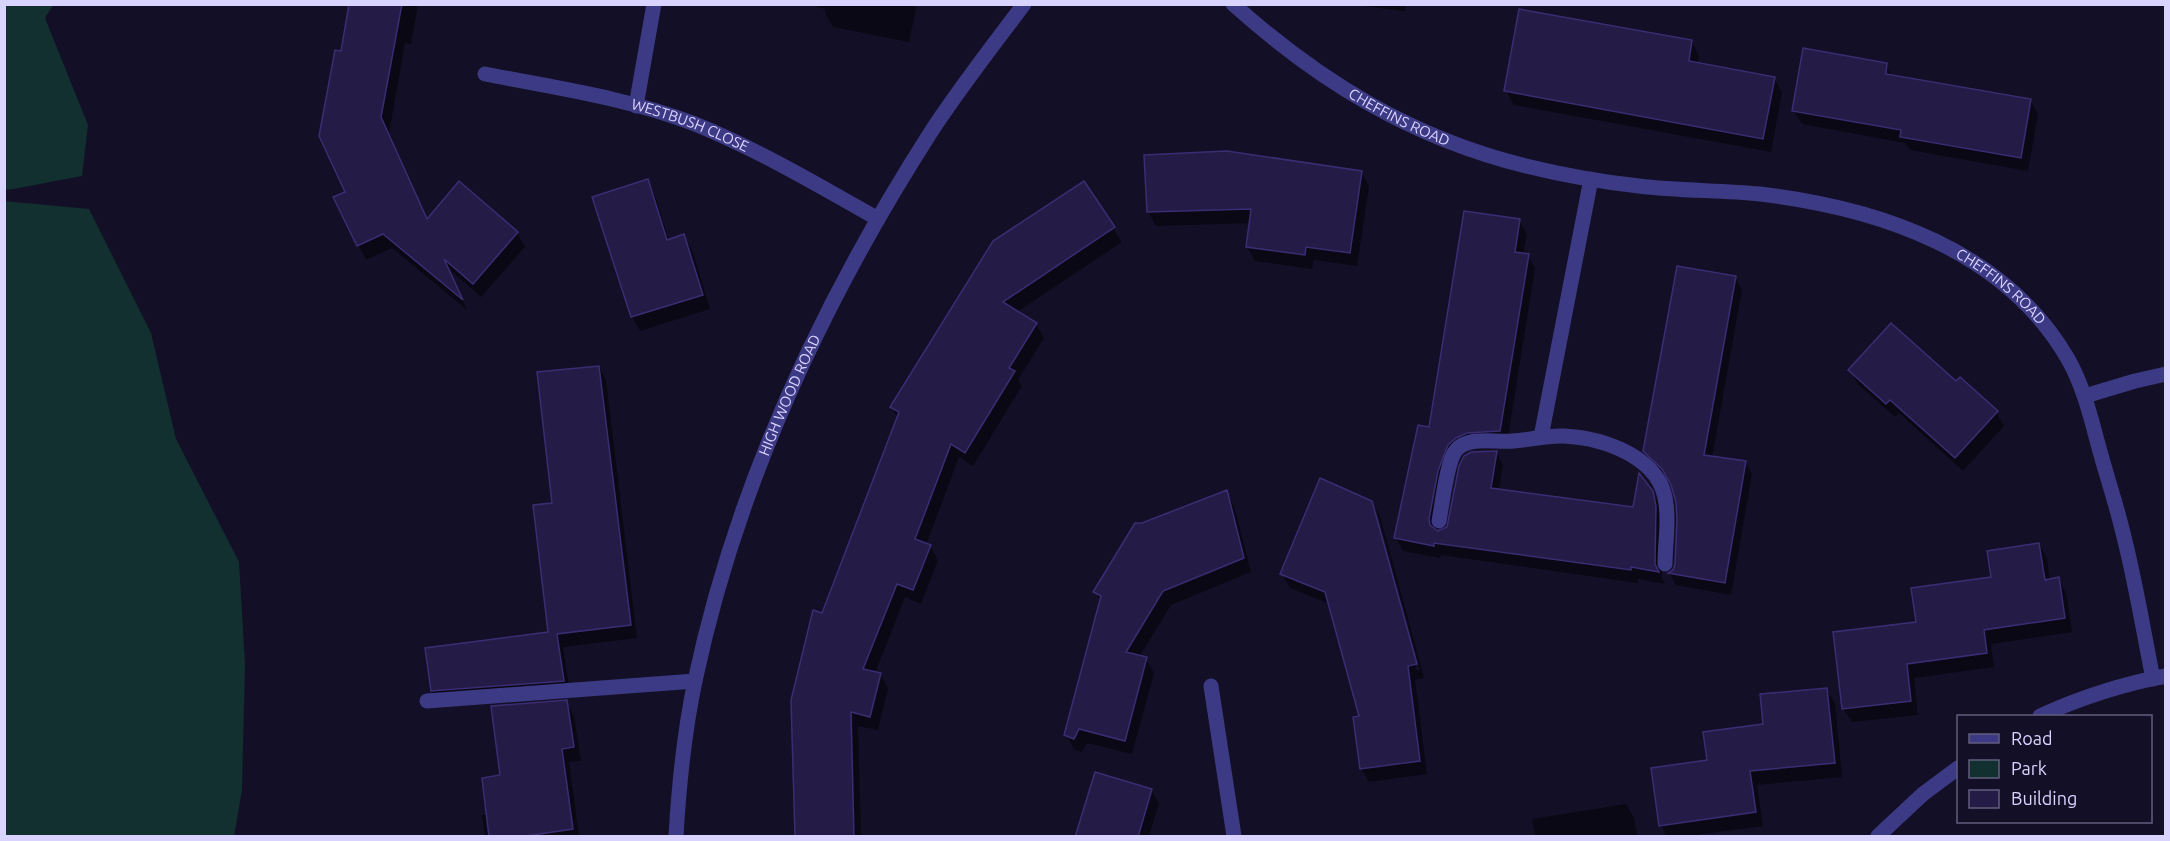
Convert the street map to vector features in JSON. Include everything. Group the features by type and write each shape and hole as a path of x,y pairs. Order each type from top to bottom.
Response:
{"street":[{"path":"636,106 654,4"},
{"name":"HIGH WOOD ROAD","path":"676,837 681,766 695,681 723,576 755,477 805,360 838,291 878,219 930,133 1024,4"},
{"name":"CHEFFINS ROAD","path":"1233,4 1264,32 1337,85 1384,114 1469,150 1591,179 1642,187 1757,194 1800,200 1854,212 1902,226 1937,242 1971,260 1997,278 2030,306 2054,336 2070,362 2085,396 2123,531 2159,678"},
{"name":"WESTBUSH CLOSE","path":"485,74 636,106 674,117 724,137 809,179 878,219"},
{"path":"1541,437 1591,179"},
{"path":"2085,396 2166,374"},
{"path":"1439,521 1450,462 1456,451 1464,444 1478,441 1513,441 1563,436 1596,440 1635,458 1651,471 1660,485 1666,503 1665,564"},
{"path":"2044,715 2077,700 2114,688 2159,678"},
{"path":"427,701 695,681"},
{"path":"1211,686 1234,837"},
{"path":"1878,837 1923,794 1957,769"}],"green space":[{"path":"5,4 53,5 45,18 88,125 82,176 5,189"},
{"path":"4,201 89,209 151,333 176,439 239,562 245,664 242,790 234,836 5,836"}],"building":[{"path":"349,4 402,4 381,117 427,219 459,181 518,232 473,284 444,259 463,300 383,234 357,246 333,197 345,192 319,136 335,50 341,51"},
{"path":"1519,9 1692,40 1689,61 1775,77 1763,139 1504,91"},
{"path":"1803,48 1887,63 1886,74 2031,99 2021,158 1900,137 1901,130 1792,111"},
{"path":"1227,151 1362,171 1350,253 1306,247 1305,255 1246,247 1251,209 1147,212 1144,155"},
{"path":"648,179 667,240 684,234 703,295 631,317 592,197"},
{"path":"1084,181 1115,227 1003,302 1037,323 1009,368 1015,371 965,453 951,444 915,539 931,545 913,590 897,584 863,669 881,673 870,717 851,712 854,837 795,837 791,700 813,610 822,613 899,412 890,407 993,241"},
{"path":"1464,211 1520,219 1515,252 1529,254 1500,431 1467,433 1448,445 1438,471 1429,519 1430,525 1438,531 1447,527 1459,466 1464,456 1471,452 1497,451 1491,488 1633,507 1639,473 1653,491 1656,506 1655,564 1659,572 1434,543 1434,546 1394,538 1418,425 1429,427"},
{"path":"1677,266 1736,276 1704,455 1746,461 1725,583 1668,573 1673,570 1675,564 1676,502 1671,485 1662,469 1643,451"},
{"path":"1891,323 1956,381 1960,377 1998,411 1955,458 1890,400 1886,404 1848,370"},
{"path":"599,366 631,625 557,634 564,681 431,691 425,648 548,632 533,505 552,503 537,372"},
{"path":"1320,478 1372,501 1417,664 1408,666 1420,761 1360,769 1353,717 1359,716 1325,592 1280,574"},
{"path":"1227,490 1244,558 1163,591 1126,652 1147,657 1125,741 1079,729 1074,739 1064,735 1101,596 1093,592 1135,523 1142,523"},
{"path":"2039,543 2045,580 2059,577 2065,618 1984,630 1987,653 1907,664 1911,701 1842,709 1833,632 1916,622 1911,588 1991,577 1987,551"},
{"path":"1827,688 1835,763 1750,771 1756,812 1659,826 1651,768 1707,760 1703,732 1763,724 1760,694"},
{"path":"567,700 574,747 562,749 573,829 519,837 489,837 482,778 500,775 491,706"},
{"path":"1095,772 1152,789 1138,837 1075,837"}]}
